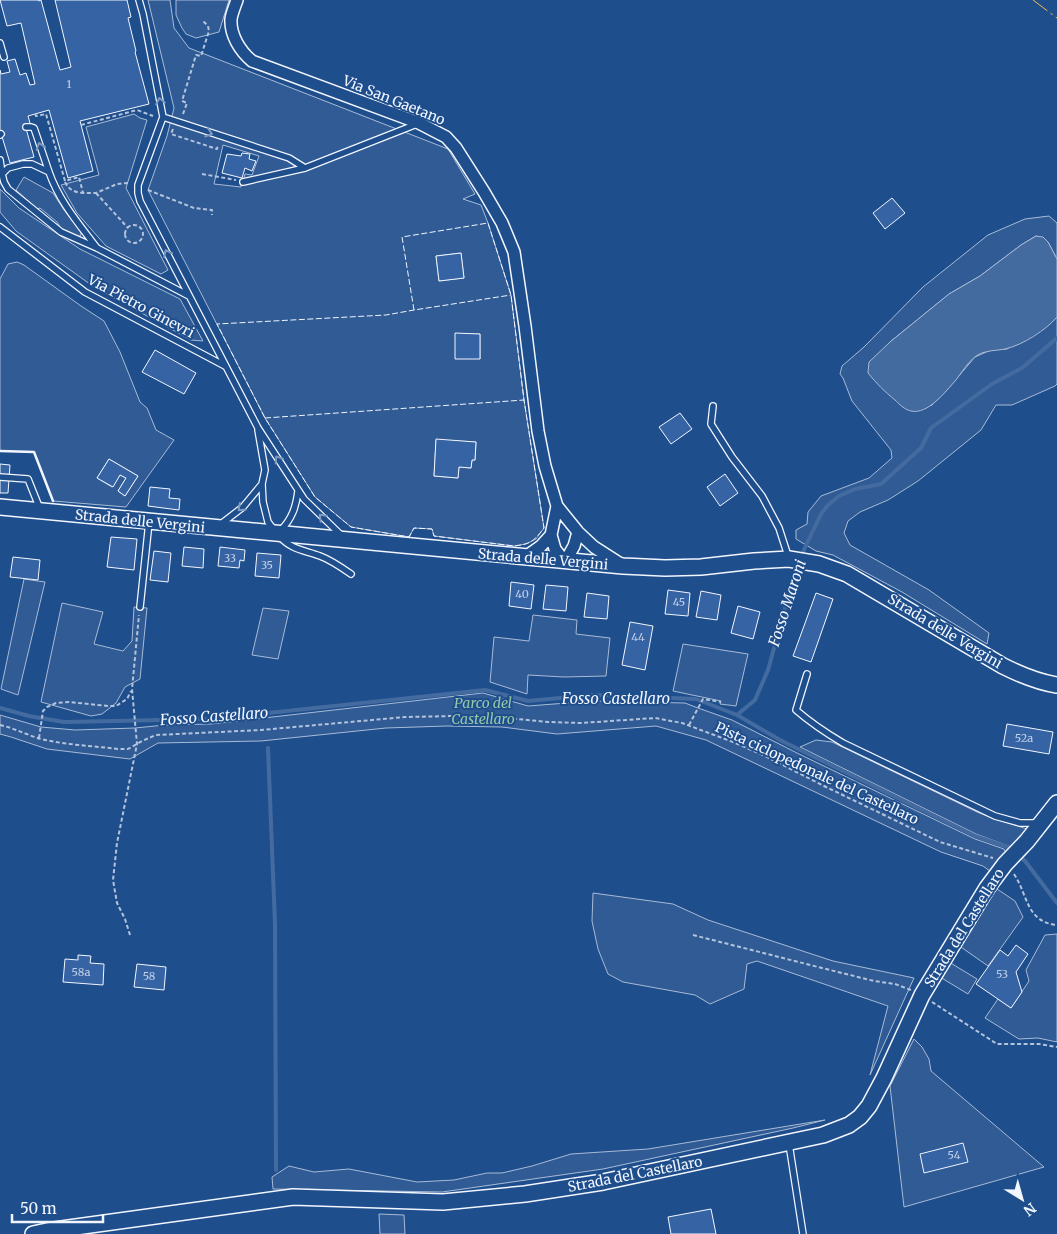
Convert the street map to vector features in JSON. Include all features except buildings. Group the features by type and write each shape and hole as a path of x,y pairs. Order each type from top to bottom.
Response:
{"street":[{"name":"Via San Gaetano","path":"237,0 232,16 232,26 240,47 252,61 419,123 446,137 456,148 502,224 514,252 526,326 538,430 545,466 557,506 578,532 594,547 623,566"},
{"name":"Via San Gaetano","path":"551,535 557,506"},
{"name":"Strada delle Vergini","path":"0,507 565,562 665,568 701,567 789,559 819,564 847,574 1003,666 1043,683 1057,685"},
{"path":"551,535 555,548 565,562 574,546 578,532"},
{"path":"524,558 541,546 551,535"},
{"name":"Strada del Castellaro","path":"34,1234 293,1197 443,1202 525,1194 603,1182 838,1130 860,1117 869,1106 922,995 987,888 1057,803"}],"lane":[{"name":"Via Pietro Ginevri","path":"139,0 162,117 138,186 140,202 258,428 298,491 347,541"},
{"path":"0,43 4,57"},
{"path":"162,117 289,158 305,168"},
{"path":"243,182 305,168 419,123"},
{"path":"26,126 34,128 52,183 68,210 97,248"},
{"path":"0,160 4,182 13,194 61,232 97,248 189,296"},
{"path":"2,174 8,168 23,164 32,164 49,172"},
{"name":"Via Pietro Ginevri","path":"0,227 85,292 226,366"},
{"path":"713,406 711,424 732,457 762,496 779,528 789,559"},
{"name":"Via Pietro Ginevri","path":"258,428 265,470 262,484 262,502 268,522 277,534"},
{"path":"0,477 28,479 41,511"},
{"path":"216,528 243,507 262,484"},
{"path":"298,491 294,512 290,520 277,534 291,547 331,560 351,574"},
{"path":"140,607 149,522"},
{"path":"807,674 796,710 825,732 843,743 995,816 1020,823 1043,822"},
{"path":"788,1142 803,1234"}],"path":[{"path":"182,116 188,102 182,101 196,54 201,56 209,31 208,26 203,21"},
{"path":"81,125 137,110 154,116 152,121"},
{"path":"35,114 36,116 46,114 64,181 72,191 96,193 117,184 133,183"},
{"path":"202,174 243,182"},
{"path":"52,183 79,177 83,193"},
{"path":"148,190 194,208 212,210 212,215"},
{"path":"96,193 128,228"},
{"path":"134,225 140,227 143,232 141,241 133,244 126,239 125,233 128,228 134,225"},
{"path":"130,935 117,903 113,880 117,843 137,744 132,689 140,607"},
{"path":"40,738 43,710 47,707 69,702 116,706 127,699 132,689"},
{"path":"689,725 703,698 721,702"},
{"name":"Pista ciclopedonale del Castellaro","path":"0,725 55,742 119,750 128,749 156,735 261,730 406,717 497,717 581,723 654,718 682,722 734,742 940,842 1007,863"},
{"path":"1007,863 1016,876 1027,905 1039,920 1057,925"},
{"path":"693,935 874,981 895,984 922,995 997,1044 1039,1044 1057,1047"}],"shaded area":[{"path":"148,0 170,0 174,28 189,48 448,149 475,194 463,199 481,205 511,295 524,400 544,528 536,539 526,544 514,546 434,536 432,529 414,528 409,537 351,527 315,497 265,418 148,190 167,136 174,108","holes":["223,145 259,156 252,175 245,174 241,187 214,184","461,253 464,278 439,281 436,256","456,334 480,334 480,359","436,440 476,442 475,460 472,460 471,468 459,467 458,478 434,476"]},
{"path":"176,0 229,0 219,32 196,38 186,34 176,15"},
{"path":"134,114 147,120 126,188 168,270 161,274 106,246 77,213 61,185 99,175 86,127"},
{"path":"24,177 53,193 81,232 81,235 78,237 62,230 57,222 40,208 37,209 16,190"},
{"path":"0,189 19,208 80,249 180,299 203,341 191,340 94,287 16,231 0,212"},
{"path":"1049,216 1057,223 1057,259 1048,242 1036,236 980,276 949,294 890,342 931,406 975,357 991,350 1007,349 1057,317 1057,384 1012,405 996,405 981,430 918,481 888,500 860,512 848,521 844,533 850,545 929,590 989,633 987,644 902,592 833,555 816,551 796,539 796,530 807,524 808,512 821,496 869,478 892,458 891,450 852,401 840,374 842,366 864,347 923,287 988,235 1025,219"},
{"path":"1036,236 1043,237 1048,242 1057,259 1057,317 1026,341 1005,349 990,351 976,356 947,390 930,406 917,411 902,407 868,373 869,362 890,342 949,294 980,276"},
{"path":"17,262 24,265 104,321 120,352 140,402 147,408 156,430 174,440 126,507 53,501 34,452 0,451 0,279 8,264","holes":["109,459 138,476 125,496 118,491 126,478 120,475 112,487 97,478"]},
{"path":"24,579 45,582 18,695 1,689"},
{"path":"62,603 103,612 94,644 123,651 132,641 134,607 147,608 140,679 125,687 116,703 102,714 91,716 41,702"},
{"path":"263,608 289,611 278,659 252,655"},
{"path":"533,615 577,620 576,634 610,638 606,676 564,677 528,675 527,694 490,682 494,637 529,641"},
{"path":"683,644 748,654 736,706 720,704 721,701 673,691"},
{"name":"Parco del Castellaro","path":"483,693 528,706 593,701 685,703 732,720 975,839 1004,849 1009,859 995,877 983,866 941,852 706,740 656,726 557,734 502,727 386,728 261,741 158,743 130,759 47,749 0,734 0,715 41,727 75,730 135,728 211,724"},
{"path":"816,740 832,742 977,812 1027,829 1011,847 976,834 800,747"},
{"path":"997,889 1015,901 1023,917 988,966 958,945"},
{"path":"593,893 673,904 708,920 833,961 914,978 870,1075 888,1006 757,961 747,964 744,989 710,1004 695,995 623,982 608,974 598,949 592,921"},
{"path":"1057,934 1057,1042 1038,1038 1019,1039 985,1018 998,999 1011,1008 1029,981 1026,970 1045,935"},
{"path":"949,962 977,979 968,994 940,977"},
{"path":"914,1039 922,1047 929,1059 931,1071 1044,1167 904,1207 890,1086"},
{"path":"825,1120 603,1169 442,1192 273,1189 272,1177 289,1166 314,1172 349,1169 417,1182 454,1180 487,1173 502,1173 571,1154 648,1149"},
{"path":"379,1214 404,1215 405,1234 380,1234"}],"waterway":[{"name":"Fosso Maroni","path":"801,556 821,514 828,505 839,496 855,489 881,484 921,448 931,428 992,384 1022,368 1057,338"},
{"name":"Fosso Maroni","path":"737,715 755,700 768,670 797,565"},
{"name":"Fosso Castellaro","path":"0,708 29,716 64,722 212,719 485,690 528,701 593,695 696,699 737,715 780,740 975,836 1012,850"},
{"path":"268,748 275,924 276,1170"},
{"name":"Fosso Castellaro","path":"1018,854 1057,903"}],"fence":[{"path":"414,310 402,237 488,223 511,295 524,400 544,528 532,541 514,546 434,536 432,529 414,528 409,537 351,527 315,497 265,418 217,324 386,315 511,295"},
{"path":"265,418 524,400"}],"wall":[{"path":"0,451 34,452 53,501"}],"power":[{"path":"1033,0 1057,18"}]}
